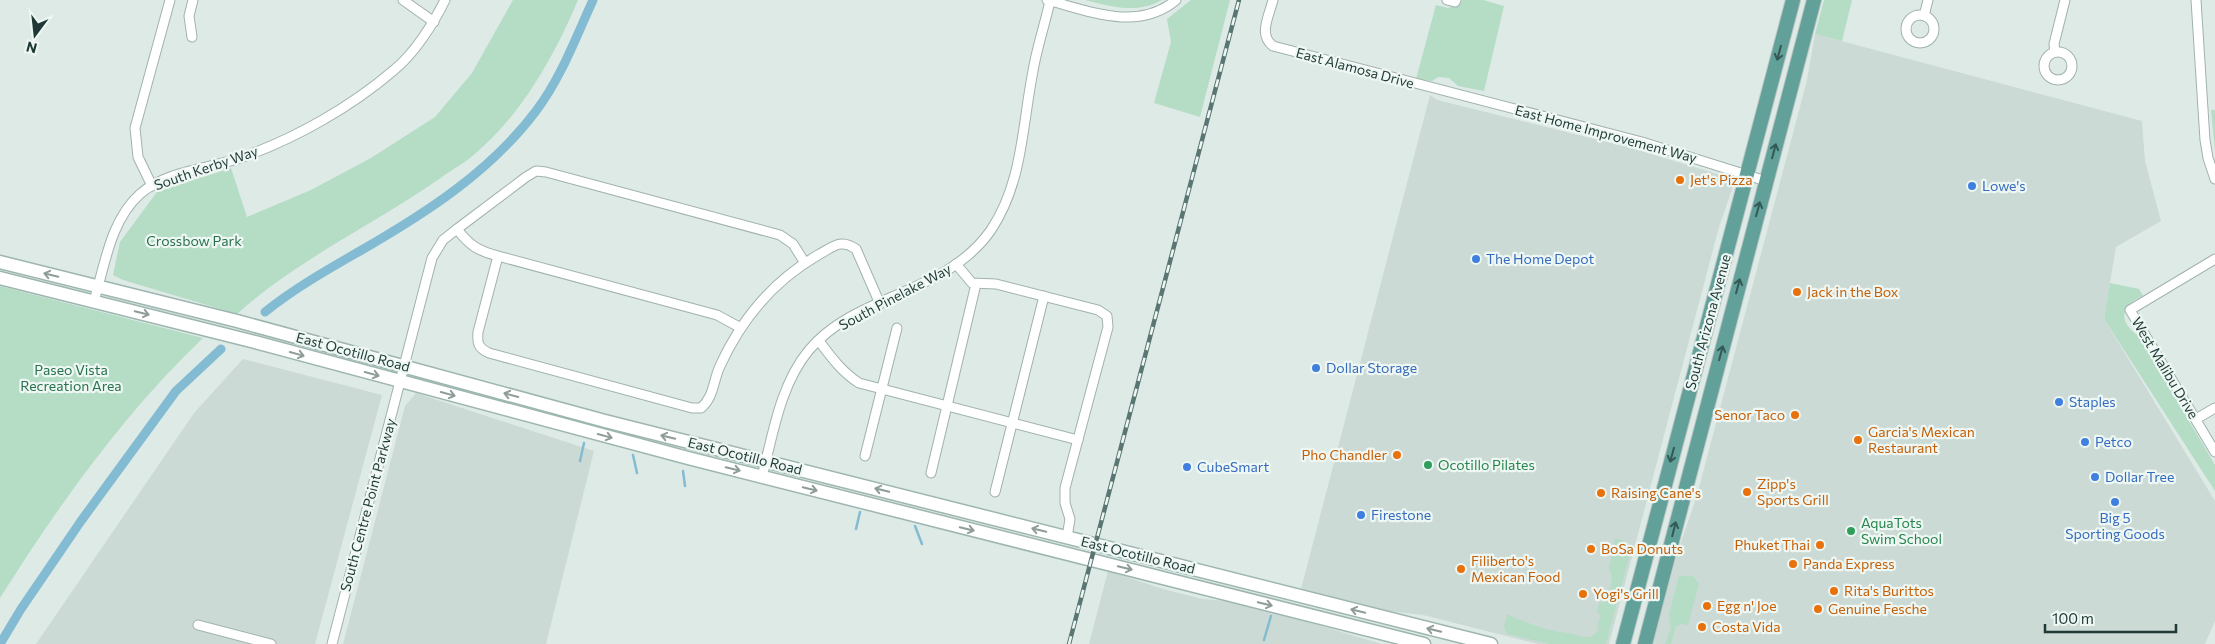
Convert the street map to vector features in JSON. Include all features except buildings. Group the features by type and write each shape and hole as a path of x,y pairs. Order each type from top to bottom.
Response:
{"main road":[{"name":"South Arizona Avenue","path":"1622,644 1793,0"},
{"name":"South Arizona Avenue","path":"1645,644 1814,0"},
{"name":"East Ocotillo Road","path":"0,262 264,328 605,421 1491,644"},
{"name":"East Ocotillo Road","path":"0,278 251,341 762,477 1424,644"},
{"path":"1401,638 1405,623"}],"street":[{"path":"152,186 138,158 135,128 170,0"},
{"path":"192,38 189,16 193,0"},
{"path":"403,0 434,22"},
{"name":"South Kerby Way","path":"94,301 113,235 132,203 152,186 174,176 243,157 320,121 396,70 434,22 445,0"},
{"path":"1048,0 1126,19 1147,16 1173,2"},
{"name":"South Pinelake Way","path":"762,477 785,393 809,350 843,322 910,291 956,264 968,256 990,232 1003,210 1014,182 1020,156 1033,71 1048,0"},
{"name":"East Alamosa Drive","path":"1273,0 1264,34 1267,42 1273,46 1444,91"},
{"path":"1924,16 1928,0"},
{"path":"2055,52 2054,44 2065,0"},
{"path":"2196,0 2205,140 2215,180"},
{"name":"East Home Improvement Way","path":"1444,91 1642,142 1766,181"},
{"name":"South Centre Point Parkway","path":"332,644 432,258 443,240 536,171 546,172 780,235 793,244 805,263"},
{"path":"458,229 468,243 479,251 717,315 741,328"},
{"path":"498,256 478,332 477,343 481,349 489,353 692,408 701,408 707,403 719,368 741,328 758,305 776,286 805,263 836,245 848,244 856,249 880,304"},
{"name":"West Malibu Drive","path":"2215,259 2130,310 2215,452"},
{"path":"956,264 969,281 976,284 996,284 1044,296 1103,312 1108,319 1064,494 1070,519 1066,537"},
{"path":"931,473 976,284"},
{"path":"995,492 1044,296"},
{"path":"865,456 897,328"},
{"path":"819,342 848,376 860,383 1078,440"},
{"path":"2196,419 2215,408"},
{"path":"198,625 271,644"}],"shaded area":[{"path":"1815,34 2142,121 2145,161 2161,221 2116,247 2104,319 2215,501 2215,621 2205,644 1653,644 1678,551 1697,495 1807,80"},
{"path":"1430,95 1437,100 1635,149 1724,176 1734,184 1719,227 1609,644 1538,644 1423,615 1388,611 1301,589"},
{"path":"243,359 382,395 315,644 36,644 194,413"},
{"path":"416,393 594,451 546,644 343,644 405,406"},
{"path":"1108,571 1163,589 1203,599 1227,601 1277,613 1382,644 1089,644"}],"green space":[{"name":"Crossbow Park","path":"513,0 578,0 559,42 522,102 493,137 464,162 285,276 237,314 123,280 113,275 120,242 157,192 231,168 247,217 311,190 371,158 435,117 472,73"},
{"path":"1085,0 1162,0 1143,7 1124,8"},
{"path":"1191,0 1230,0 1200,117 1154,103 1171,42 1167,19"},
{"path":"1462,0 1483,0 1504,6 1484,91 1458,86 1449,78 1438,77 1432,81 1416,79 1436,5 1448,8 1461,3"},
{"path":"1824,0 1852,0 1842,41 1815,34"},
{"path":"2211,110 2215,110 2215,151"},
{"path":"2110,283 2139,289 2143,296 2136,299 2126,308 2124,314 2127,325 2139,336 2215,465 2215,491 2104,319"},
{"name":"Paseo Vista Recreation Area","path":"0,286 203,338 146,397 119,429 45,529 0,598"},
{"path":"1615,538 1624,541 1631,550 1606,644 1549,644 1507,634 1504,627 1507,614 1544,628 1584,637 1591,637 1599,630 1597,625 1601,616 1597,612 1599,602 1603,603 1609,598 1612,576 1609,569"},
{"path":"1679,576 1693,576 1699,584 1688,625 1681,624 1676,626 1671,644 1665,644 1671,629 1669,615"}],"waterway":[{"path":"265,312 311,280 385,237 433,206 456,190 498,153 518,133 545,98 568,57 593,0"},
{"path":"0,644 21,609 81,521 176,391 221,349"},
{"path":"580,461 584,443"},
{"path":"633,455 637,473"},
{"path":"683,471 685,486"},
{"path":"856,529 860,512"},
{"path":"915,526 922,544"},
{"path":"1264,640 1271,616"}],"railway":[{"path":"1069,644 1239,0"}],"place":[{"name":"Jet's Pizza","path":"1680,180"},
{"name":"Lowe's","path":"1972,186"},
{"name":"The Home Depot","path":"1476,259"},
{"name":"Jack in the Box","path":"1797,292"},
{"name":"Dollar Storage","path":"1316,368"},
{"name":"Staples","path":"2059,402"},
{"name":"Senor Taco","path":"1795,415"},
{"name":"Garcia's Mexican Restaurant","path":"1858,440"},
{"name":"Petco","path":"2085,442"},
{"name":"Pho Chandler","path":"1397,455"},
{"name":"Ocotillo Pilates","path":"1428,465"},
{"name":"CubeSmart","path":"1187,467"},
{"name":"Dollar Tree","path":"2095,477"},
{"name":"Zipp's Sports Grill","path":"1747,492"},
{"name":"Raising Cane's","path":"1601,493"},
{"name":"Big 5 Sporting Goods","path":"2115,502"},
{"name":"Firestone","path":"1361,515"},
{"name":"AquaTots Swim School","path":"1851,531"},
{"name":"Phuket Thai","path":"1820,545"},
{"name":"BoSa Donuts","path":"1591,549"},
{"name":"Panda Express","path":"1793,564"},
{"name":"Filiberto's Mexican Food","path":"1461,569"},
{"name":"Rita's Burittos","path":"1834,591"},
{"name":"Yogi's Grill","path":"1583,594"},
{"name":"Egg n' Joe","path":"1707,606"},
{"name":"Genuine Fesche","path":"1818,609"},
{"name":"Costa Vida","path":"1702,627"}]}
